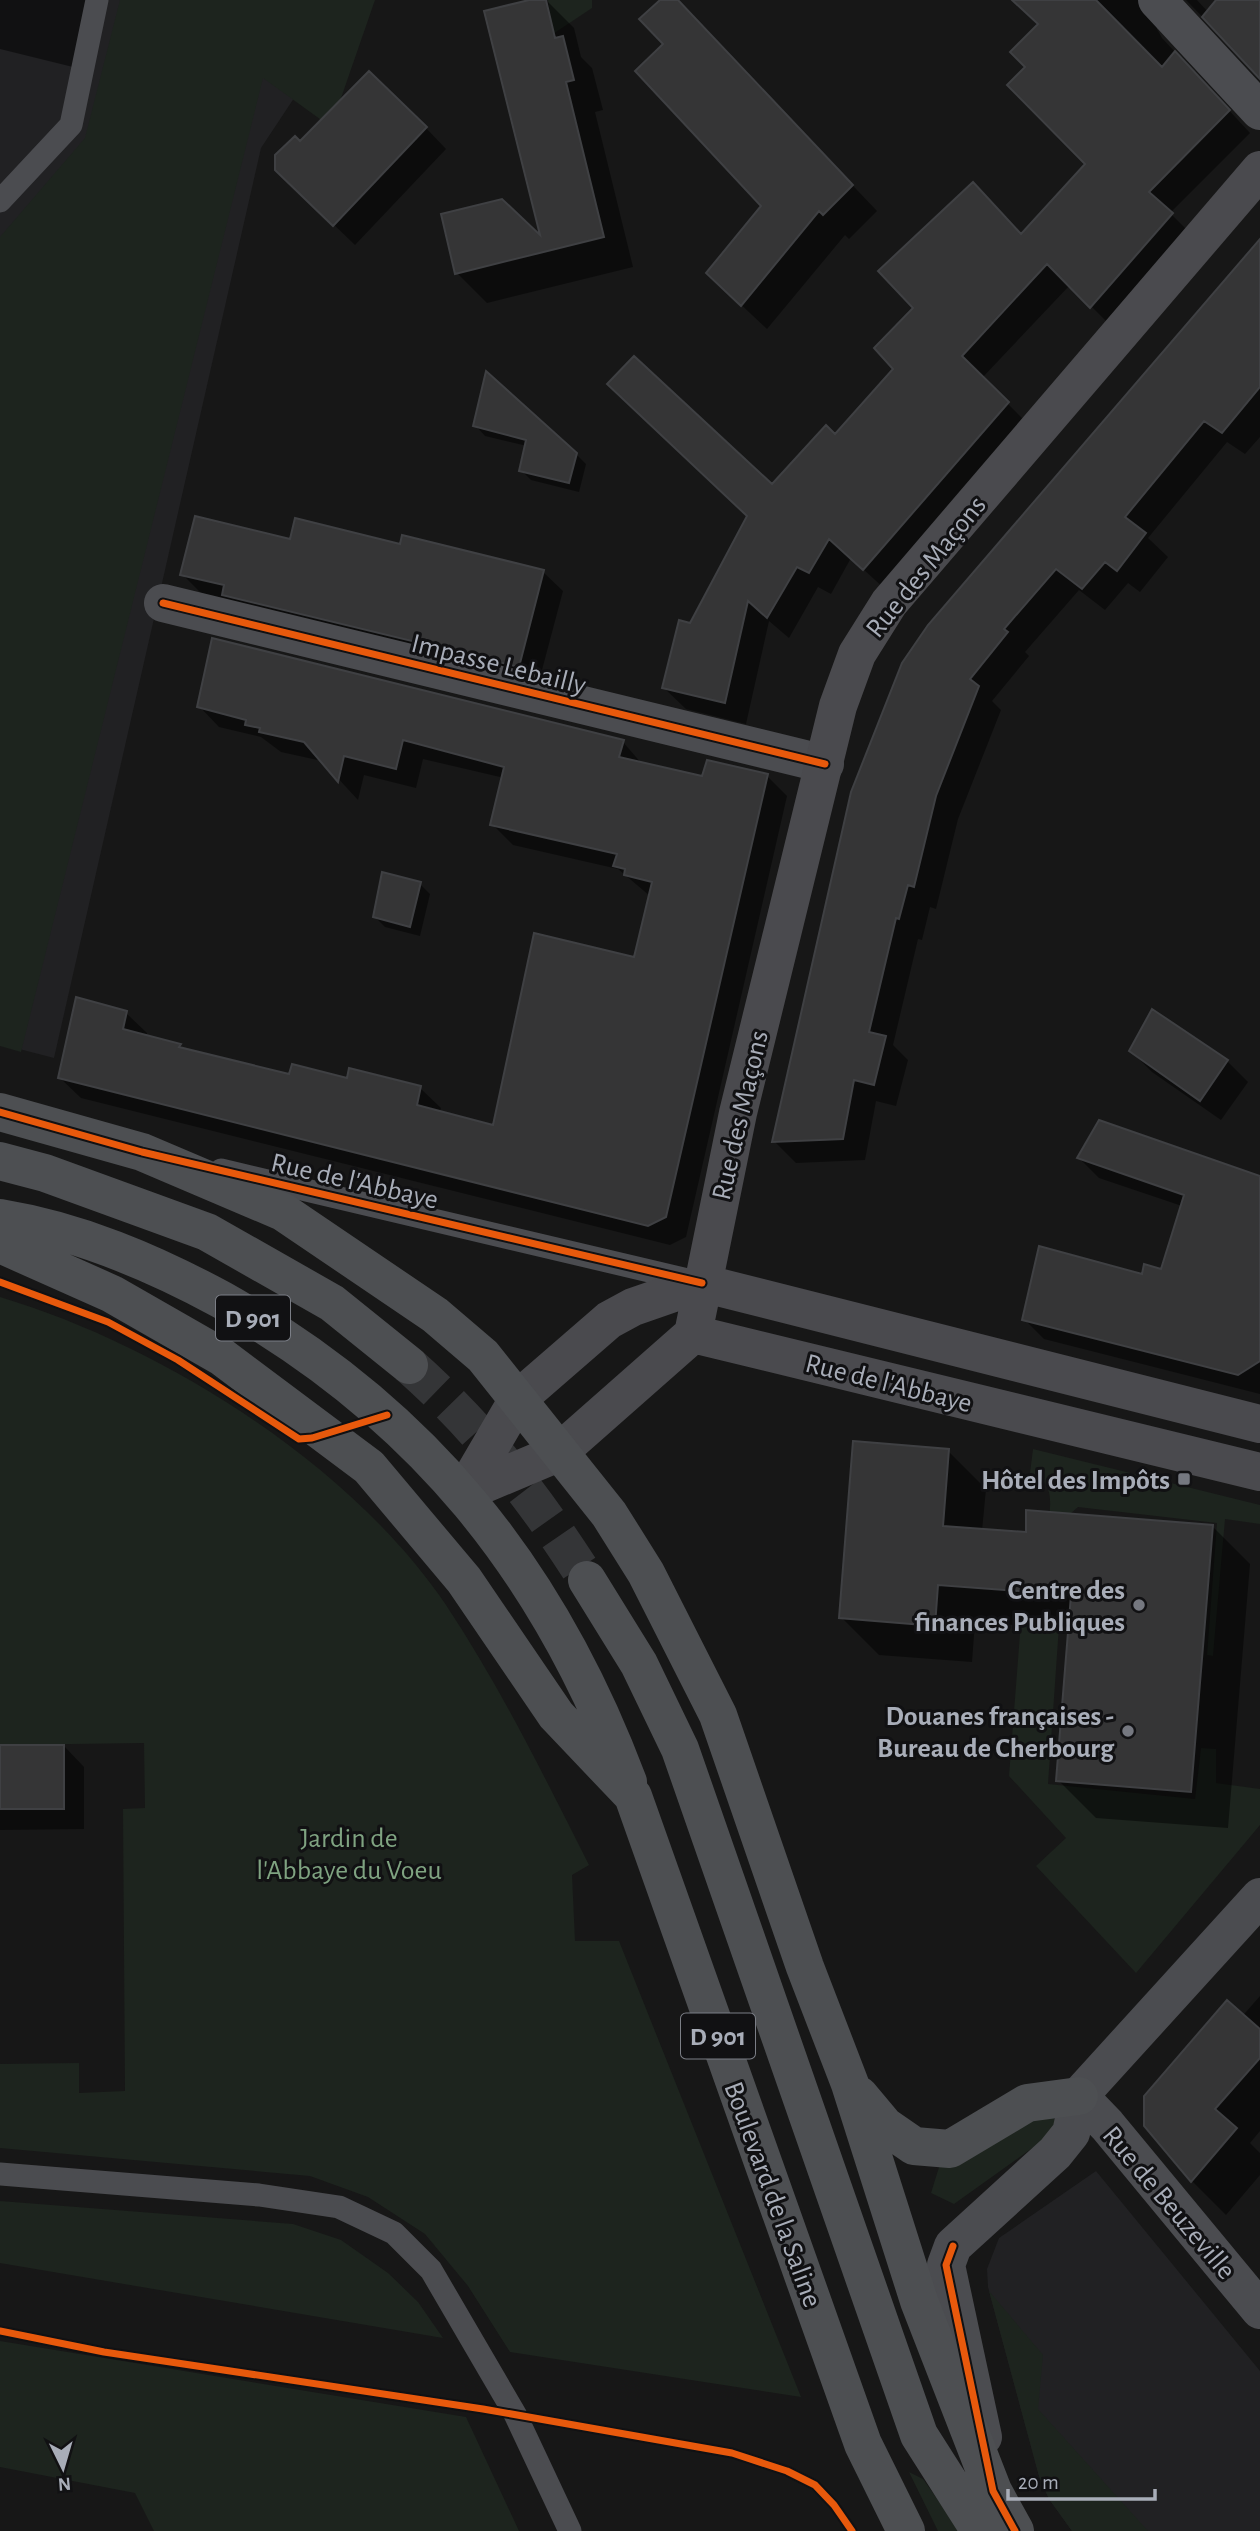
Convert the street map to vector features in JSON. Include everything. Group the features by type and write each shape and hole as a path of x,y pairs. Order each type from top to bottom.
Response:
{"main road":[{"name":"Rue des Maçons","path":"693,1334 738,1113 846,678 863,643 889,603 1260,170"},
{"name":"Rue de l'Abbaye","path":"0,1112 142,1152 294,1220 435,1315 483,1356 609,1514 646,1573 681,1639 718,1714 805,1967"},
{"name":"D 901","path":"0,1161 45,1173 208,1232 332,1303 409,1365"},
{"name":"D 901","path":"0,1218 47,1226 129,1255 244,1313 303,1348 375,1405 419,1445 463,1493 544,1606 603,1714 633,1796"},
{"name":"Boulevard de la Saline","path":"0,1244 112,1294 222,1357 369,1467 464,1580 556,1715 633,1796 863,2444 906,2531"},
{"path":"463,1493 518,1399 609,1320 633,1307 702,1283"},
{"name":"Rue de l'Abbaye","path":"702,1283 1260,1424"},
{"path":"463,1493 558,1453 693,1334"},
{"name":"Rue de l'Abbaye","path":"693,1334 1260,1472"},
{"name":"Boulevard de la Saline","path":"587,1580 639,1664 680,1749 919,2435 980,2531"},
{"path":"755,1968 805,1967 850,2084 919,2301 993,2491 1015,2531"},
{"path":"850,2084 885,2126 914,2146 950,2149 1027,2103 1079,2096"}],"street":[{"path":"1157,0 1260,111"},
{"name":"Impasse Lebailly","path":"163,603 825,764"},
{"path":"993,2491 946,2265 953,2246 1055,2153 1071,2133 1079,2096 1260,1897"},
{"name":"Rue de Beuzeville","path":"1079,2096 1107,2124 1260,2310"}],"lane":[{"path":"0,201 71,125 97,0"},
{"name":"Rue de l'Abbaye","path":"142,1152 702,1283"},
{"path":"0,2174 259,2195 339,2207 394,2233 431,2270 515,2414 570,2531"}],"shaded area":[{"path":"0,0 359,0 261,148 54,1058 0,1044"},
{"path":"1096,2171 1260,2371 1260,2531 1072,2531 1049,2499 1039,2476 988,2287 987,2269 999,2238"}],"green space":[{"path":"120,0 375,0 331,127 263,78 21,1052 0,1046 0,237 85,138"},
{"path":"548,0 592,0 592,8 553,34"},
{"name":"Jardin de l'Abbaye du Voeu","path":"0,1297 61,1318 124,1346 187,1378 248,1416 306,1458 359,1504 406,1553 446,1605 504,1700 589,1865 572,1875 575,1941 619,1941 801,2397 510,2352 468,2286 425,2234 368,2197 310,2176 0,2148 0,2064 79,2063 79,2093 125,2091 123,1809 145,1808 144,1743 0,1745"},
{"path":"1033,1449 1260,1505 1260,1524 1225,1519 1213,1656 1207,1655 1217,1523 1078,1507 1046,1535 1050,1498 1045,1483 1030,1473"},
{"path":"1021,1621 1059,1626 1048,1784 1195,1799 1201,1748 1216,1749 1216,1783 1260,1789 1260,1825 1136,1973 1036,1866 1066,1838 1009,1776"},
{"path":"1052,2116 1057,2121 1056,2131 954,2204 931,2193 940,2164 956,2166 1038,2117"},
{"path":"0,2201 293,2224 341,2240 388,2273 418,2302 443,2338 0,2263"},
{"path":"989,2291 1043,2355 1038,2409 1148,2531 1072,2531 1049,2499 1039,2476"},
{"path":"0,2341 466,2417 519,2531 154,2531 135,2493 0,2467"},
{"path":"909,2472 923,2479 960,2531 938,2531"}],"building":[{"path":"529,0 546,0 555,38 563,36 574,80 566,82 604,237 455,274 441,214 502,199 540,235 484,11"},
{"path":"660,0 678,0 853,185 823,215 819,211 741,306 706,273 761,206 635,71 663,44 639,19"},
{"path":"1012,0 1096,0 1162,67 1175,51 1230,110 1149,192 1173,213 1090,308 1047,264 962,356 1009,402 863,570 829,539 809,573 797,567 767,618 748,601 725,703 662,688 679,620 690,623 747,516 607,384 634,356 772,484 826,425 835,434 893,369 874,348 913,308 878,271 973,182 1021,234 1085,164 1007,85 1025,67 1010,52 1038,24"},
{"path":"1216,0 1260,0 1260,79 1202,17"},
{"path":"369,71 427,127 333,226 275,170 275,155 295,136 300,141"},
{"path":"1260,239 1260,387 1222,433 1204,421 1125,517 1146,533 1117,571 1105,562 1082,589 1056,569 1004,629 1008,632 970,679 979,686 936,796 914,887 908,885 899,919 896,918 869,1032 886,1036 874,1085 854,1080 843,1139 772,1142 851,792 902,663 928,625"},
{"path":"486,371 577,453 569,483 519,471 526,440 473,426"},
{"path":"195,516 290,539 295,518 400,544 402,535 544,570 519,667 222,595 224,585 180,575"},
{"path":"212,638 624,740 619,757 702,776 707,760 768,774 666,1217 648,1226 58,1078 76,997 127,1011 123,1029 181,1044 179,1047 289,1074 292,1064 347,1078 349,1068 421,1086 417,1105 493,1125 534,933 634,957 652,882 624,875 625,869 613,866 617,854 490,825 504,767 403,740 396,769 344,756 338,782 304,742 259,732 260,728 245,725 246,720 197,707"},
{"path":"382,872 421,882 410,927 373,917"},
{"path":"1152,1009 1228,1060 1200,1101 1129,1051"},
{"path":"1099,1120 1260,1176 1260,1361 1238,1375 1022,1320 1039,1246 1142,1274 1144,1264 1161,1269 1184,1195 1077,1158"},
{"name":"Centre des finances Publiques","path":"853,1441 949,1449 943,1526 1026,1532 1026,1510 1213,1525 1191,1792 1056,1781 1071,1595 938,1585 935,1626 839,1618"},
{"path":"0,1745 64,1745 64,1809 0,1809"},
{"path":"1227,2000 1260,2029 1260,2058 1215,2109 1237,2128 1191,2182 1144,2126 1144,2096"}],"tunnel":[{"path":"409,1365 460,1414 505,1466 587,1580"}],"cycle path":[{"path":"163,603 825,764"},
{"path":"0,1112 142,1152 702,1283"},
{"path":"0,1282 108,1322 178,1360 299,1439 312,1438 387,1415"},
{"path":"953,2246 946,2265 993,2491 1015,2531"},
{"path":"0,2331 104,2352 483,2409 732,2453 787,2471 815,2485 834,2505 852,2531"}],"place":[{"name":"Hôtel des Impôts","path":"1184,1479"},
{"name":"Centre des finances Publiques","path":"1139,1605"},
{"name":"Douanes françaises - Bureau de Cherbourg","path":"1128,1731"}]}
